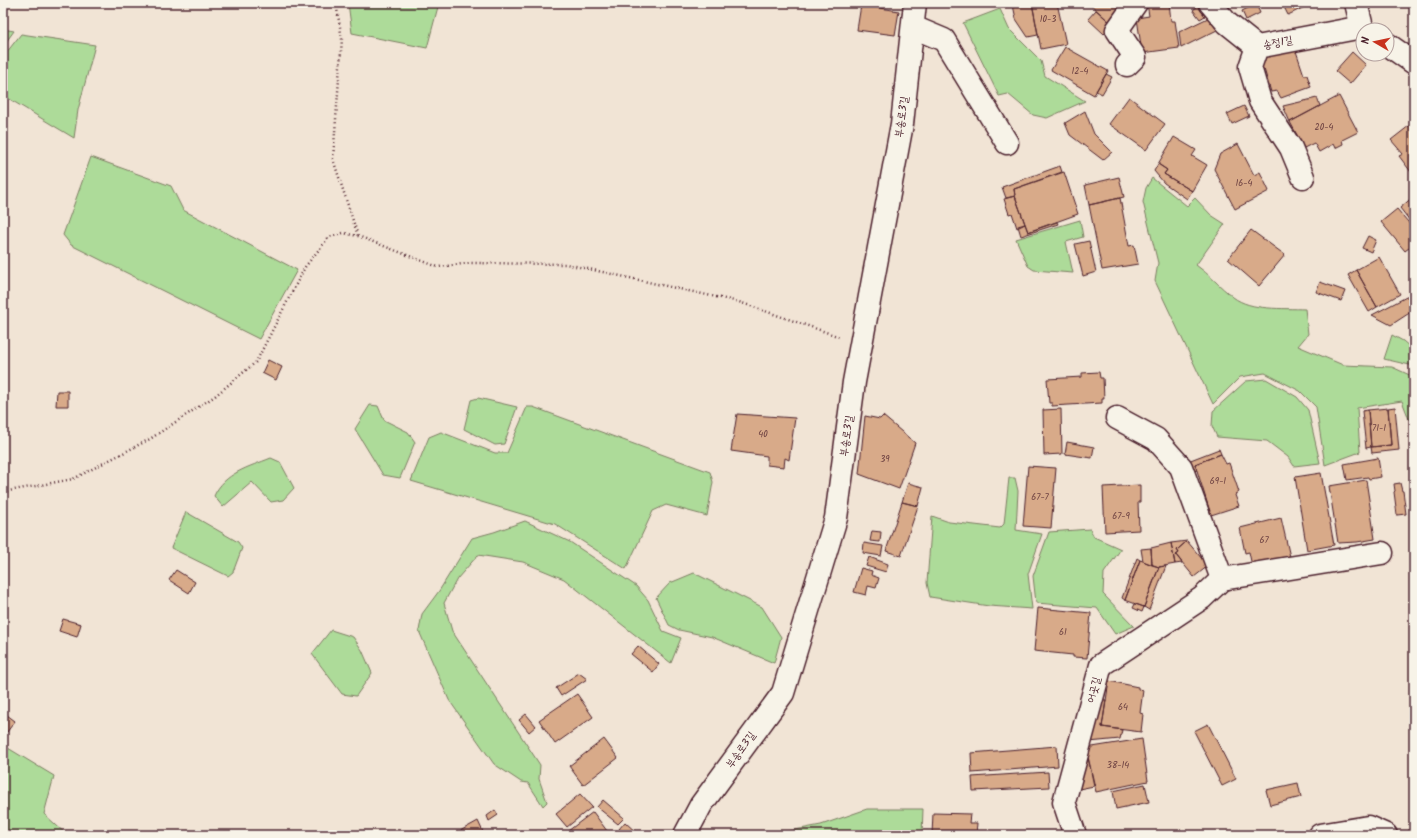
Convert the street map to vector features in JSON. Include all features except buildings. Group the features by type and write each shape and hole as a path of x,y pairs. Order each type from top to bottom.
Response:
{"street":[{"name":"부송로3길","path":"685,835 701,805 783,693 836,518 854,382 902,124 915,3"},
{"path":"1127,65 1135,57 1117,30 1136,3"},
{"name":"송정1길","path":"1210,3 1227,23 1257,47 1355,31"},
{"path":"1356,3 1362,22"},
{"path":"912,27 944,40 1007,143"},
{"path":"1257,47 1250,66 1260,101 1291,148 1303,177"},
{"path":"1395,50 1414,63"},
{"path":"1117,418 1156,439 1181,467 1222,579 1382,552"},
{"name":"어곳길","path":"1075,835 1064,802 1101,665 1202,598 1222,579"},
{"path":"1320,835 1368,827 1386,835"}],"path":[{"path":"336,3 342,39 333,159 358,236"},
{"path":"3,492 73,479 150,439 215,396 256,362 305,268 329,237 343,233 358,236 438,267 470,263 566,264 739,302 861,344"}],"green space":[{"path":"348,3 439,3 427,48 352,33"},
{"path":"501,3 530,3 530,6 508,7"},
{"path":"1000,9 1009,29 1041,61 1045,76 1085,101 1047,118 1033,115 1008,94 999,96 963,23"},
{"path":"3,29 14,31 3,46"},
{"path":"21,34 95,45 78,110 74,138 11,100 3,93 3,57"},
{"path":"91,157 171,186 183,210 297,270 259,339 71,245 63,235"},
{"path":"1152,178 1187,206 1195,198 1211,215 1225,224 1196,265 1233,297 1249,305 1268,308 1305,309 1308,334 1298,346 1343,365 1392,367 1414,377 1414,419 1409,419 1402,401 1357,408 1360,452 1325,465 1316,407 1300,391 1265,373 1240,377 1213,404 1155,281 1158,263 1143,202 1146,188"},
{"path":"1080,220 1083,237 1066,242 1073,273 1034,270 1028,266 1016,239"},
{"path":"1392,335 1414,349 1414,366 1384,359"},
{"path":"1266,379 1297,397 1308,410 1320,463 1294,466 1288,457 1267,441 1217,437 1212,426 1213,411 1246,381"},
{"path":"478,398 517,407 504,444 495,445 464,429 471,400"},
{"path":"370,405 378,406 384,420 408,432 415,442 400,478 383,475 355,429"},
{"path":"527,407 533,407 710,472 713,482 707,516 666,505 653,511 626,569 555,524 411,481 429,437 441,432 495,453 507,453"},
{"path":"271,458 280,462 294,488 283,500 271,502 252,482 223,507 214,496 218,488 231,476 238,472"},
{"path":"1009,478 1015,478 1018,491 1016,530 1042,534 1028,574 1032,609 989,606 930,597 927,583 932,516 949,522 1000,528 1004,524"},
{"path":"186,512 238,542 242,548 233,572 228,576 171,548"},
{"path":"525,521 570,542 636,586 648,600 663,631 681,638 671,663 564,579 523,562 478,555 457,579 444,603 452,631 540,765 539,779 547,802 543,806 528,783 521,782 494,764 449,700 419,631 422,614 439,591 472,538"},
{"path":"1090,529 1094,537 1121,549 1104,573 1103,594 1134,626 1115,634 1097,608 1036,603 1033,576 1049,532"},
{"path":"694,573 762,607 781,637 774,663 712,637 679,630 669,625 656,598 670,583"},
{"path":"331,630 353,637 362,650 372,673 356,696 342,694 312,654"},
{"path":"3,745 54,776 44,814 67,835 3,835"},
{"path":"867,809 923,809 922,835 769,835 821,825"}]}
